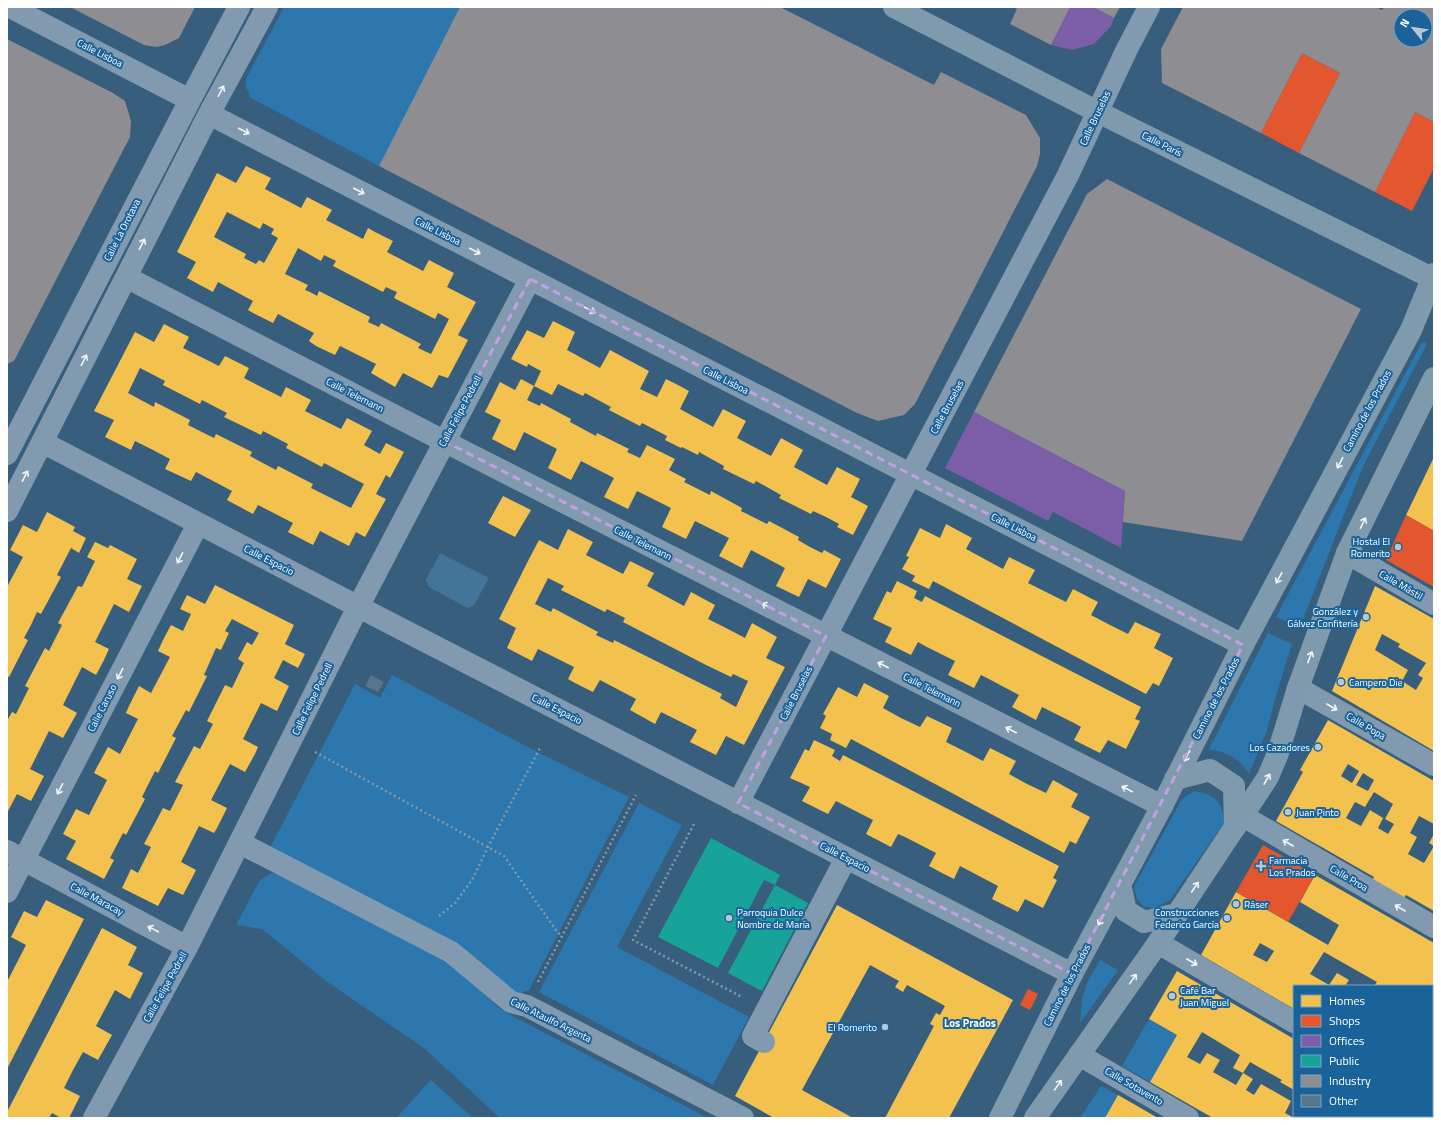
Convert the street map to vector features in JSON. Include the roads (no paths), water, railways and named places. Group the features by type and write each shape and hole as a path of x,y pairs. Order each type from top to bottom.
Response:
{"main road":[{"name":"Calle París","path":"894,7 1098,112 1433,280"},
{"name":"Camino de los Prados","path":"1000,1118 1072,974 1162,806 1243,645 1411,330 1433,280"},
{"path":"1035,1118 1158,943 1268,776 1278,753 1298,688 1347,554 1434,378"},
{"path":"1175,779 1210,770 1234,786 1239,822"},
{"path":"1120,884 1126,911 1144,922 1177,914"}],"street":[{"name":"Calle Lisboa","path":"10,7 190,100"},
{"name":"Calle La Orotava","path":"7,454 15,418 190,100 239,7"},
{"path":"7,511 209,114 267,7"},
{"name":"Calle Bruselas","path":"738,802 1068,175 1127,48 1149,7"},
{"name":"Calle Lisboa","path":"209,114 1243,645"},
{"name":"Calle Telemann","path":"126,277 444,441 1162,806"},
{"name":"Calle Felipe Pedrell","path":"94,1118 187,947 358,607 530,279"},
{"name":"Calle Espacio","path":"42,442 358,607 1072,974"},
{"name":"Calle Caruso","path":"7,892 15,856 198,524"},
{"name":"Calle Mástil","path":"1347,554 1434,604"},
{"name":"Calle Popa","path":"1298,688 1434,765"},
{"name":"Calle Proa","path":"1239,822 1434,928"},
{"name":"Calle Ataulfo Argenta","path":"240,842 451,952 511,1002 527,1006 743,1118"},
{"name":"Calle Maracay","path":"15,856 187,947"},
{"path":"764,1042 753,1036 846,858"},
{"path":"1158,943 1293,1021"},
{"name":"Calle Sotavento","path":"1079,1055 1188,1118"}],"place":[{"name":"Hostal El Romerito","path":"1398,547"},
{"name":"González y Gálvez Confitería","path":"1366,617"},
{"name":"Campero Die","path":"1341,682"},
{"name":"Los Cazadores","path":"1318,747"},
{"name":"Juan Pinto","path":"1288,812"},
{"name":"Farmacia Los Prados","path":"1261,866"},
{"name":"Ráser","path":"1236,904"},
{"name":"Parroquia Dulce Nombre de María","path":"729,918"},
{"name":"Construcciones Federico García","path":"1227,918"},
{"name":"Café Bar Juan Miguel","path":"1172,996"},
{"name":"El Romerito","path":"885,1027"}],"district":[{"name":"Los Prados","path":"970,1023"}]}
